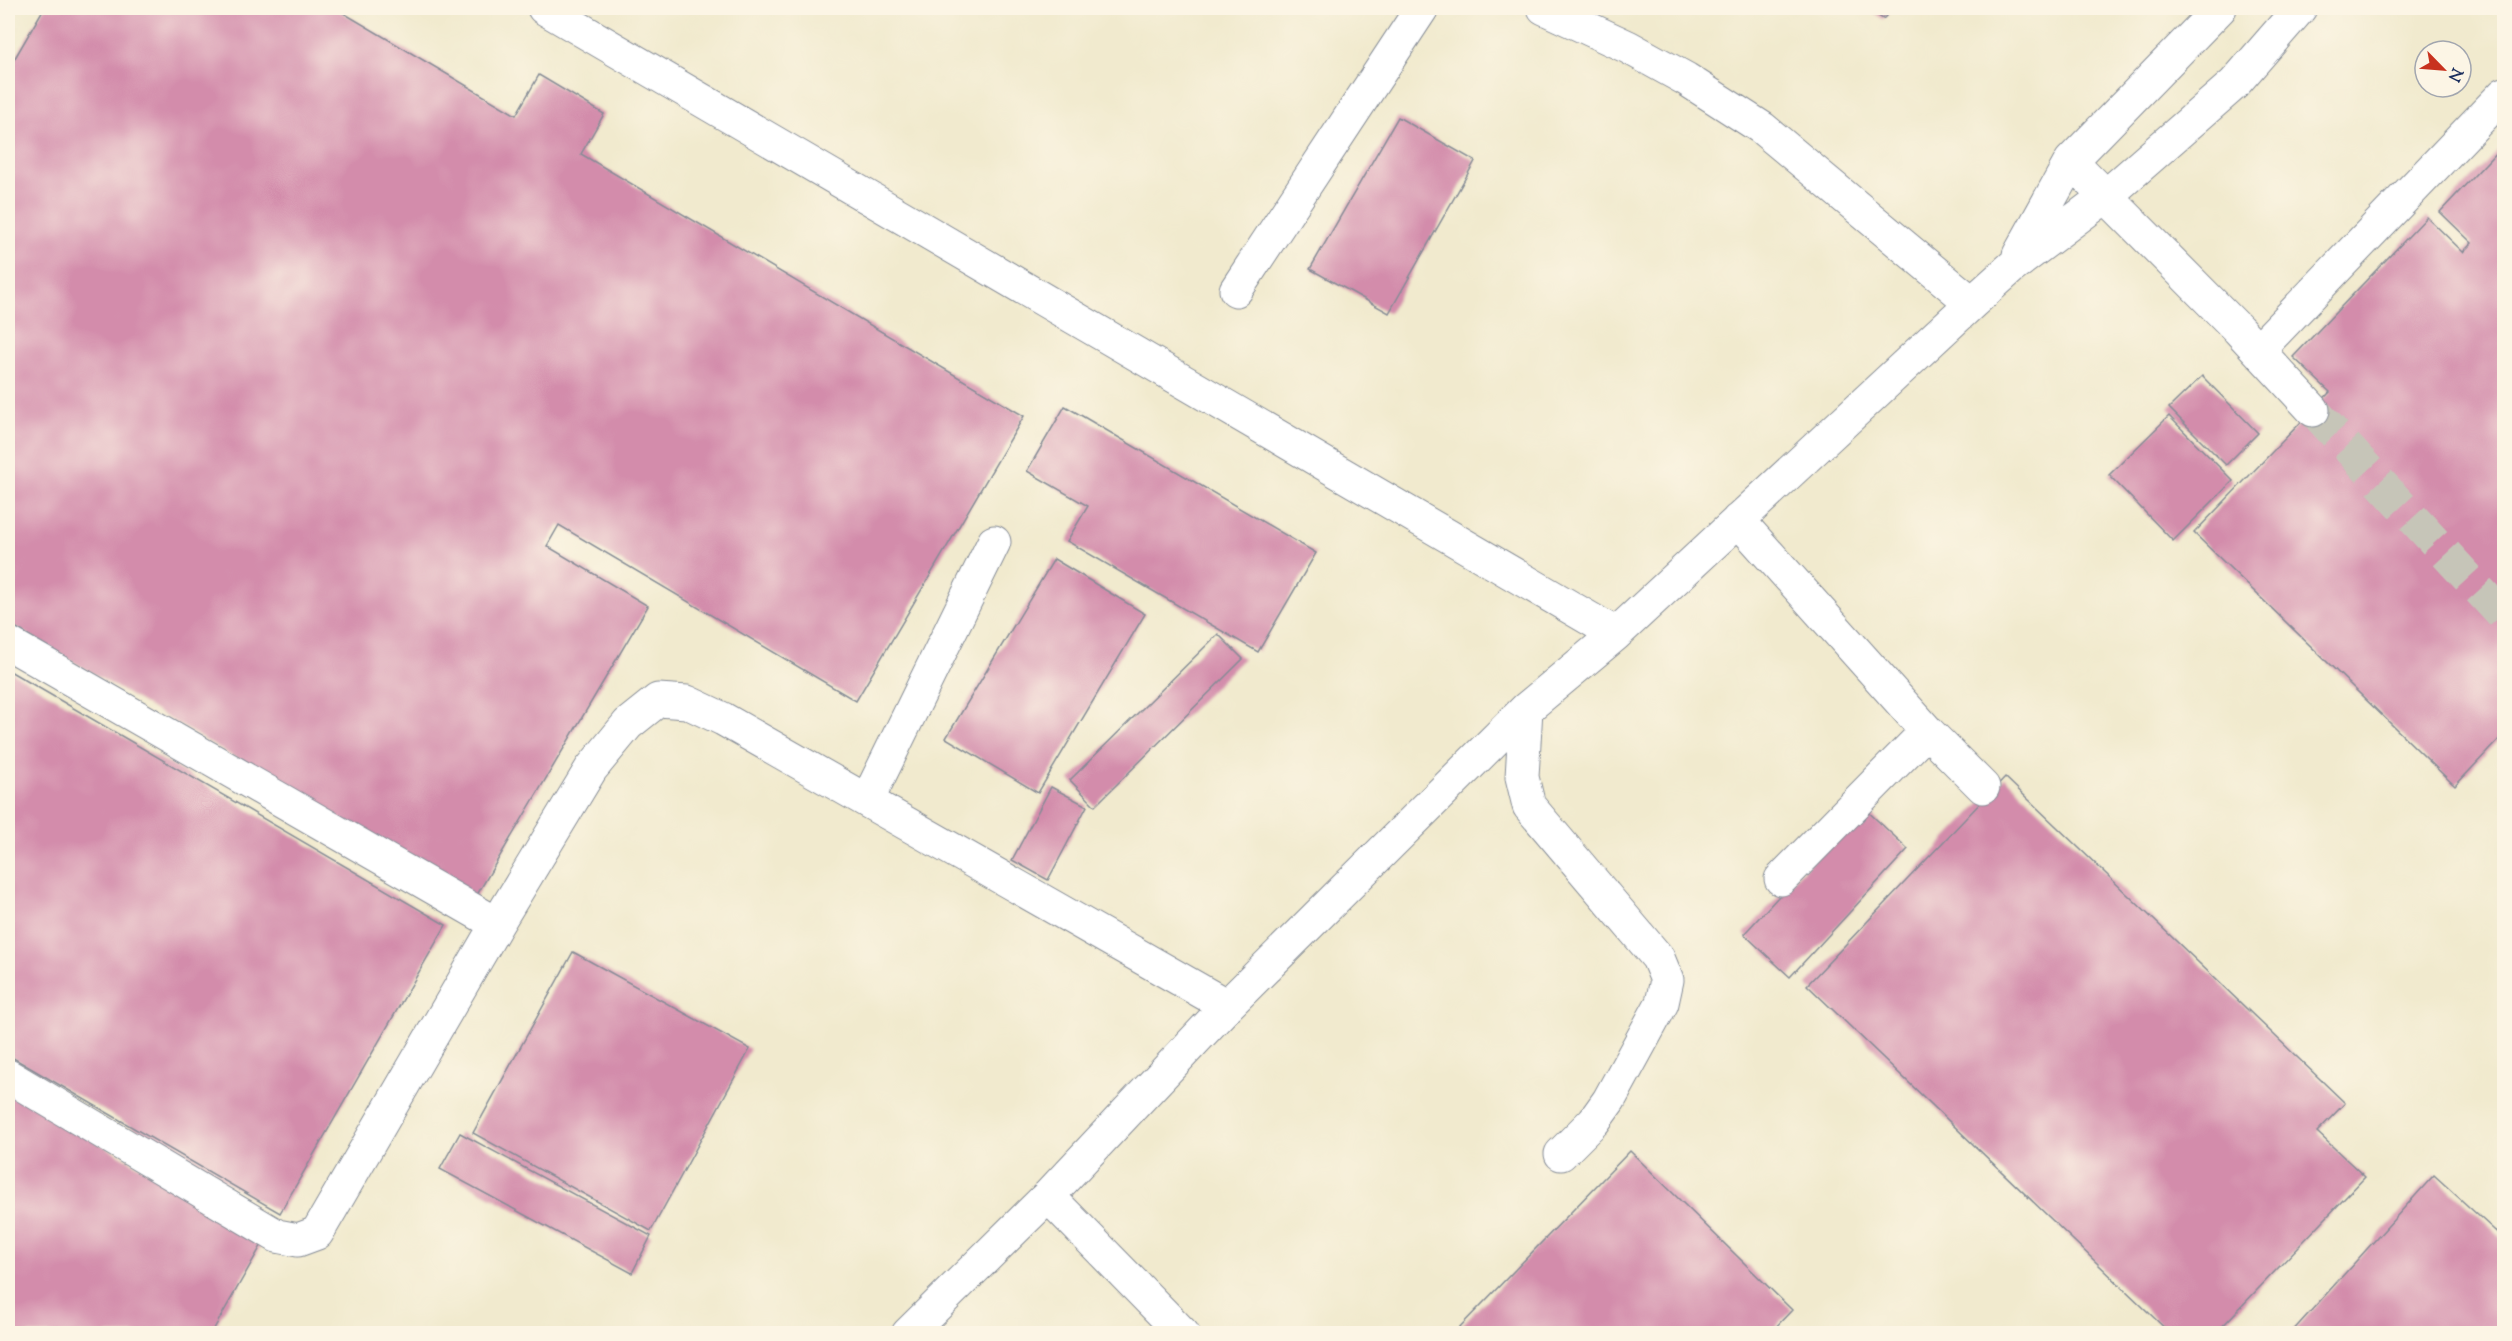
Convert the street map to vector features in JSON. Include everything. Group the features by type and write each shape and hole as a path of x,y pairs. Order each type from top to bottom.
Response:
{"street":[{"path":"544,8 1616,634"},
{"path":"1236,290 1422,8"},
{"path":"1544,8 1593,17 1762,128 1972,303"},
{"path":"2012,267 2071,160 2220,8"},
{"path":"908,1334 1048,1196 1227,1006 1526,709 1616,634 2012,267 2106,196 2234,84 2300,8"},
{"path":"2258,350 2505,94"},
{"path":"2071,160 2258,350 2313,410"},
{"path":"1738,520 1927,731 1983,787"},
{"path":"867,801 994,542"},
{"path":"8,643 497,924"},
{"path":"8,1076 277,1236 298,1240 317,1233 497,924 591,769 628,724 658,700 687,702 723,719 1227,1006"},
{"path":"1526,709 1522,777 1529,806 1658,958 1666,980 1662,1003 1609,1100 1594,1121 1561,1154"},
{"path":"1780,879 1927,731"},
{"path":"1048,1196 1183,1334"}],"building":[{"path":"44,8 335,8 516,115 539,75 604,114 581,154 1024,416 856,701 559,525 547,546 648,606 474,900 8,623 8,70"},
{"path":"1867,8 1894,8 1883,19"},
{"path":"1398,117 1475,161 1389,313 1310,269"},
{"path":"2504,144 2504,734 2455,786 2194,533 2330,392 2293,357 2427,217 2463,252 2472,243 2440,212"},
{"path":"2202,376 2258,433 2226,465 2169,408"},
{"path":"1065,406 1316,553 1258,652 1067,541 1088,506 1027,471"},
{"path":"2169,416 2233,481 2173,541 2109,475"},
{"path":"1054,559 1145,614 1038,793 946,738"},
{"path":"1218,634 1243,659 1095,806 1070,780"},
{"path":"8,670 446,925 280,1213 8,1055"},
{"path":"2005,777 2345,1103 2317,1132 2365,1177 2215,1334 2171,1334 1807,985"},
{"path":"1051,787 1087,806 1048,880 1012,860"},
{"path":"1862,806 1908,849 1790,977 1744,934"},
{"path":"573,952 750,1049 651,1231 473,1133"},
{"path":"8,1090 265,1239 211,1334 8,1334"},
{"path":"460,1133 651,1236 632,1273 440,1169"},
{"path":"1630,1151 1792,1310 1769,1334 1453,1334"},
{"path":"2434,1175 2504,1239 2504,1334 2290,1334"}],"tunnel":[{"path":"2313,410 2504,617"}]}
